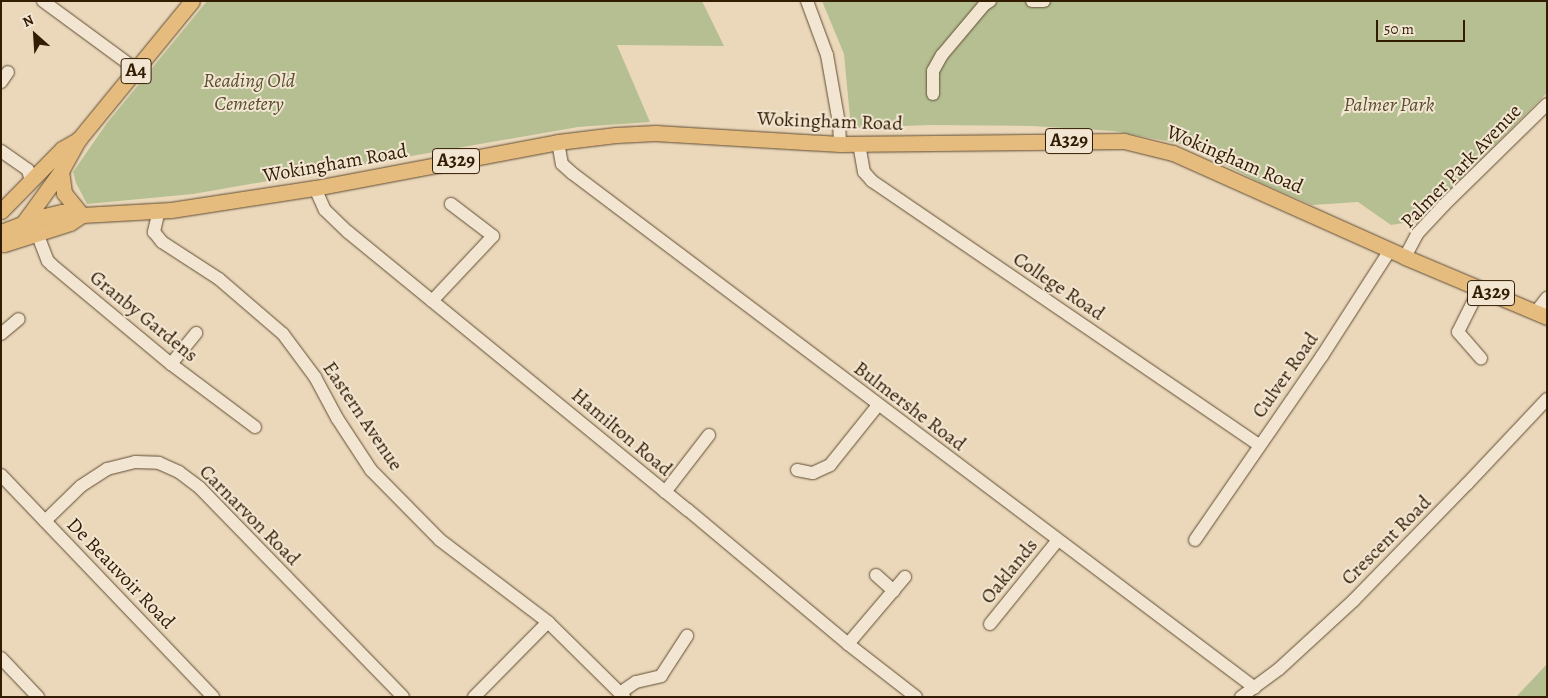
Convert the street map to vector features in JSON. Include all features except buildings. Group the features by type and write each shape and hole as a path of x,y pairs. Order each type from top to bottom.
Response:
{"main road":[{"name":"A4","path":"1,244 24,222 61,171 79,139 192,1"},
{"name":"Wokingham Road","path":"24,222 62,212 82,215 159,210 315,188 558,142 616,135 655,133 840,144 1115,141 1153,146 1222,173 1390,250 1541,314"},
{"name":"A4","path":"1,211 62,149 79,139"},
{"path":"61,171 64,193 82,215"},
{"name":"Wokingham Road","path":"37,233 70,223 82,215"},
{"name":"A329","path":"1,232 24,222"},
{"name":"A329","path":"1,244 37,233"}],"street":[{"path":"43,1 137,70"},
{"path":"806,1 827,55 839,123 840,144"},
{"path":"933,94 933,72 942,55 985,4 990,1"},
{"path":"1032,1 1044,1"},
{"name":"Palmer Park Avenue","path":"1405,256 1418,233 1444,205 1547,104"},
{"name":"Bulmershe Road","path":"558,142 562,164 572,173 1254,688"},
{"name":"College Road","path":"858,144 864,172 872,181 1259,445"},
{"path":"1,151 28,170 31,182"},
{"name":"Hamilton Road","path":"315,188 325,210 333,220 848,644 916,697"},
{"path":"432,301 493,236 451,204"},
{"name":"Eastern Avenue","path":"159,210 154,232 162,242 219,279 284,334 315,377 336,418 371,470 433,533 548,622 622,695"},
{"name":"Granby Gardens","path":"24,222 37,233 48,262 171,364 255,427"},
{"name":"Culver Road","path":"1195,540 1322,356 1390,250"},
{"path":"1480,288 1458,332 1481,358"},
{"path":"1541,314 1547,298"},
{"path":"1,334 19,319"},
{"path":"171,364 196,333"},
{"name":"Crescent Road","path":"1242,697 1279,669 1354,600 1468,484 1547,399"},
{"path":"797,470 813,473 830,465 878,405"},
{"path":"665,492 702,453 709,435"},
{"name":"Carnarvon Road","path":"44,521 81,486 107,469 135,462 159,463 179,472 200,488 402,697"},
{"name":"De Beauvoir Road","path":"1,475 214,697"},
{"name":"Oaklands","path":"990,624 1058,540"},
{"path":"876,575 894,591"},
{"path":"848,644 905,577"},
{"path":"474,697 548,622"},
{"path":"622,695 636,682 661,676 687,636"},
{"path":"1,658 38,697"}],"green space":[{"name":"Reading Old Cemetery","path":"207,1 702,1 724,46 617,45 650,122 578,127 193,194 87,204 76,183 73,172 107,123"},
{"name":"Palmer Park","path":"822,1 1547,1 1547,93 1418,221 1391,225 1358,202 1312,205 1261,183 1186,145 1114,131 1032,126 930,125 851,128 844,54"},
{"path":"1547,664 1547,697 1516,697"}]}
